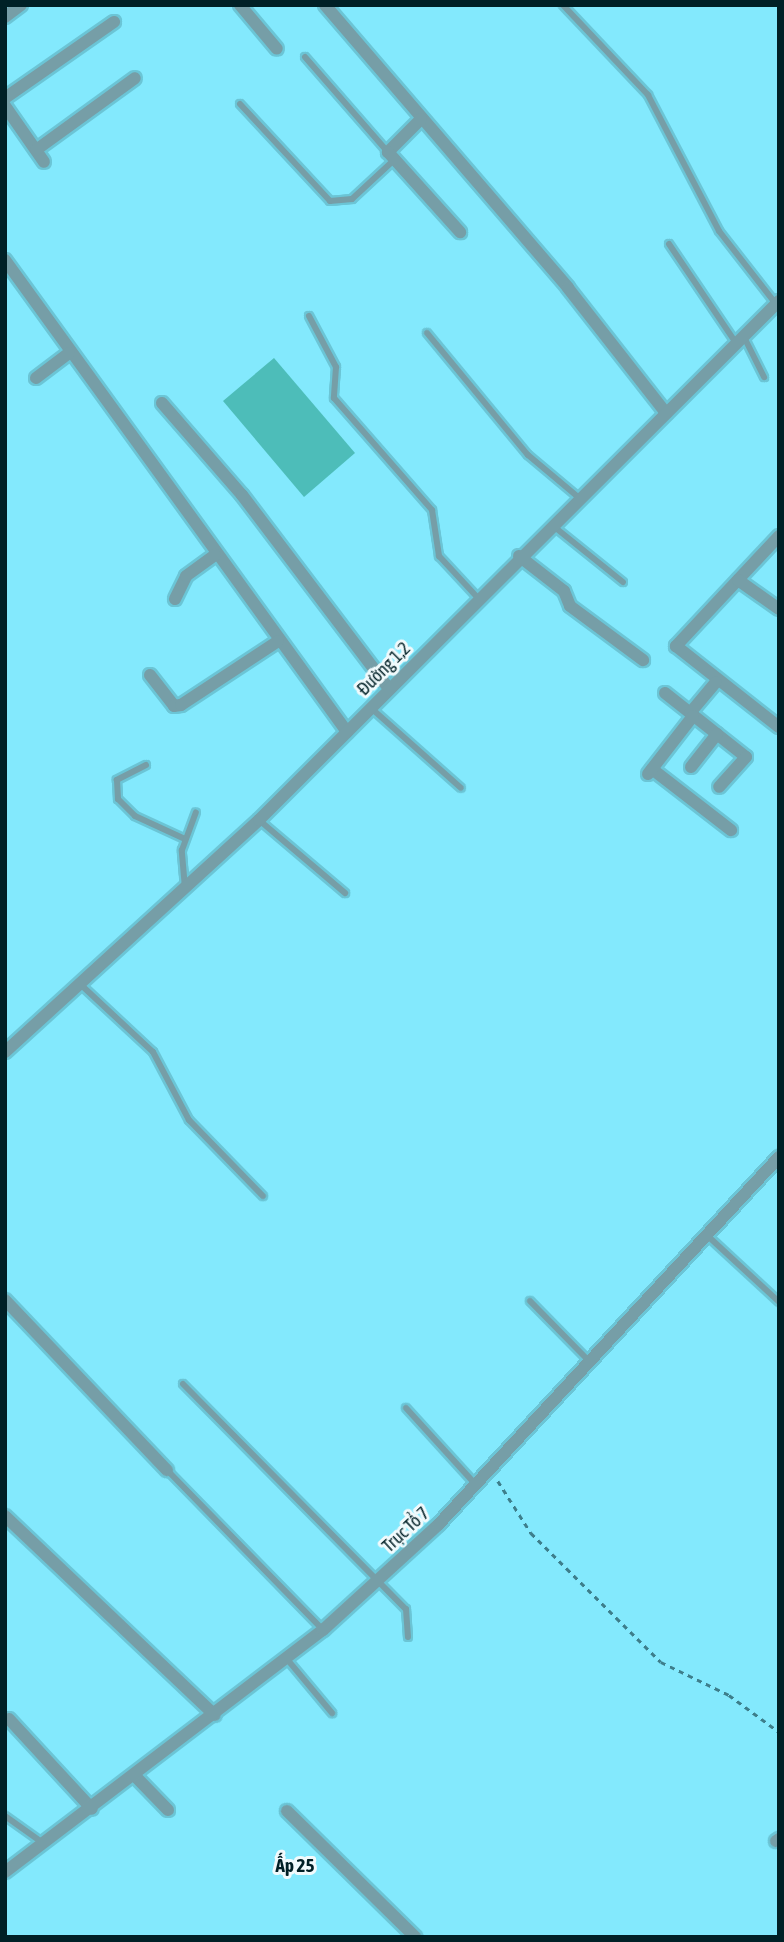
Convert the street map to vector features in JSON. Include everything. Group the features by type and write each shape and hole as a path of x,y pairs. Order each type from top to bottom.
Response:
{"street":[{"path":"5,17 21,5"},
{"path":"240,5 277,49"},
{"path":"325,5 666,412"},
{"path":"5,98 114,22"},
{"path":"36,150 135,78"},
{"path":"5,106 44,162"},
{"path":"421,120 391,156 460,232"},
{"path":"5,260 69,353 346,732"},
{"name":"Đường 1,2","path":"5,1052 78,982 185,890 259,820 578,497 777,303"},
{"path":"36,378 69,353"},
{"path":"162,402 389,689"},
{"path":"779,536 677,646 716,682 779,727"},
{"path":"175,599 186,576 215,555"},
{"path":"519,556 564,591 570,606 643,660"},
{"path":"738,580 779,609"},
{"path":"150,675 174,706 181,705 278,641"},
{"path":"716,682 650,772 731,831"},
{"path":"665,693 746,757 719,787"},
{"path":"691,767 717,734"},
{"name":"Trục Tổ 7","path":"5,1872 136,1777 323,1630 476,1485 710,1238 779,1157"},
{"path":"5,1300 167,1470"},
{"path":"5,1516 215,1715"},
{"path":"9,1720 92,1809"},
{"path":"136,1777 168,1810"},
{"path":"287,1811 415,1937"}],"lane":[{"path":"563,5 648,95 719,231 777,303"},
{"path":"240,104 330,201 352,198 391,156 305,57"},
{"path":"669,244 740,339 764,377"},
{"path":"309,316 336,367 334,398 432,510 439,556 478,598"},
{"path":"426,333 547,475 578,497"},
{"path":"551,524 623,582"},
{"path":"370,708 461,788"},
{"path":"146,765 117,780 118,799 135,816 185,839"},
{"path":"185,890 180,869 185,839 196,812"},
{"path":"259,820 345,893"},
{"path":"78,982 153,1052 189,1120 263,1196"},
{"path":"710,1238 779,1302"},
{"path":"530,1301 592,1363"},
{"path":"183,1384 379,1578 406,1609 408,1637"},
{"path":"406,1408 476,1485"},
{"path":"167,1470 323,1630"},
{"path":"286,1658 332,1713"},
{"path":"5,1816 44,1844"}],"path":[{"path":"491,1469 531,1533 661,1662 729,1695 779,1731"}],"building":[{"path":"274,358 355,453 304,497 223,401"}],"district":[{"name":"Ấp 25","path":"295,1866"}]}
